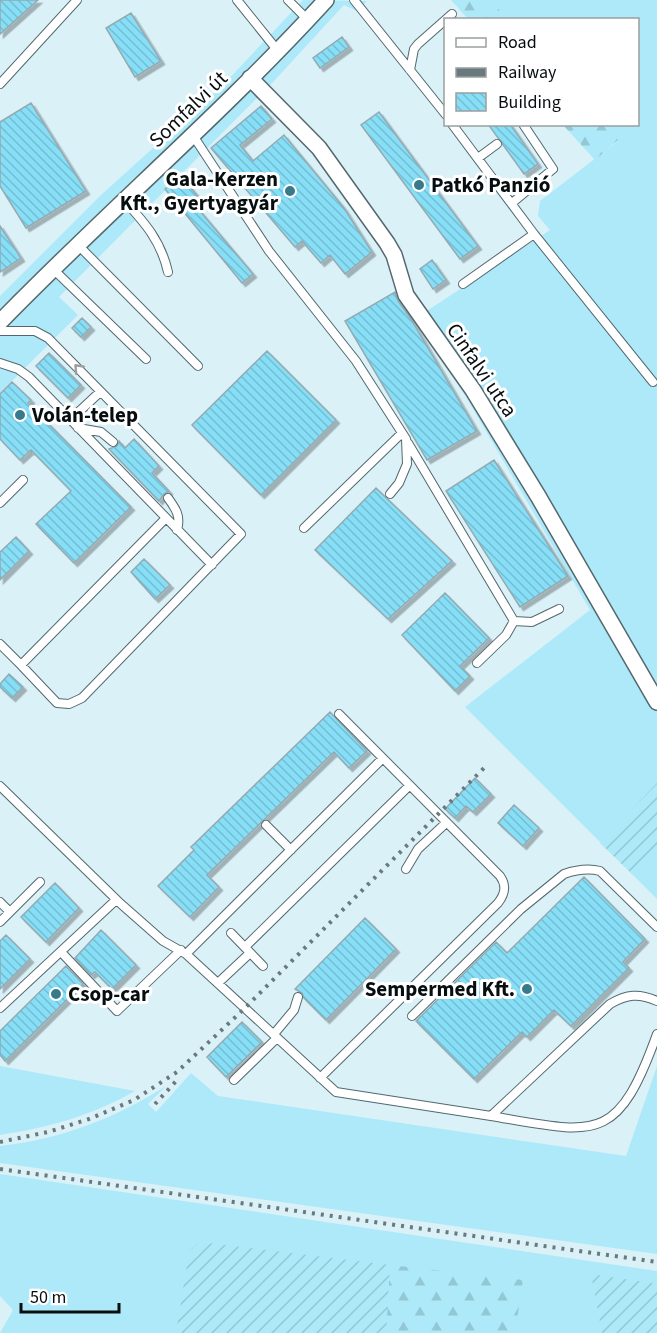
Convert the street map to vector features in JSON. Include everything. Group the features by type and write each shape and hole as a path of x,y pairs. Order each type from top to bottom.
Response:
{"street":[{"name":"Somfalvi út","path":"0,322 52,268 278,51 326,0"},
{"name":"Cinfalvi utca","path":"250,78 319,148 387,243 394,255 406,295 473,390 657,702"}],"lane":[{"path":"0,84 77,0"},
{"path":"237,0 278,51"},
{"path":"288,0 308,20"},
{"path":"354,0 444,111"},
{"path":"447,18 452,14"},
{"path":"410,70 414,49 444,21"},
{"path":"454,126 534,234 653,382"},
{"path":"512,203 553,169 524,126"},
{"path":"192,134 269,251 356,361 404,436 514,621"},
{"path":"478,158 498,144"},
{"path":"124,200 157,241 165,257 168,272"},
{"path":"463,284 534,234"},
{"path":"77,244 198,366"},
{"path":"52,268 146,359"},
{"path":"0,331 35,331 48,338 241,534 82,698 69,704 57,703 0,644"},
{"path":"0,363 18,369 29,377 212,565"},
{"path":"70,420 100,392"},
{"path":"78,428 101,432 113,442"},
{"path":"390,494 399,483 407,464 404,436"},
{"path":"304,528 404,436"},
{"path":"0,503 23,480"},
{"path":"168,498 179,518 177,530"},
{"path":"21,665 166,519"},
{"path":"514,621 532,622 559,609"},
{"path":"477,663 506,635 514,621"},
{"path":"320,1078 502,897 505,887 500,876 339,714"},
{"path":"61,952 117,1011 184,952 382,759"},
{"path":"0,786 116,900 163,941 184,952 332,1089 343,1094 572,1129 588,1128 620,1111 645,1068 657,1034"},
{"path":"218,983 409,786"},
{"path":"0,801 8,793"},
{"path":"406,869 418,849 446,823"},
{"path":"266,825 291,850"},
{"path":"412,1016 521,909 564,874 572,871 592,869 600,871 657,927"},
{"path":"0,921 40,882"},
{"path":"0,1008 116,900"},
{"path":"0,902 10,912"},
{"path":"231,933 263,966"},
{"path":"491,1116 610,1004 629,995 647,996 657,1001"},
{"path":"234,1080 276,1036 294,1010 298,997"}],"green space":[{"path":"303,0 367,1 357,11 344,5 273,82 59,297 78,315 0,393 0,296 101,195 224,84"},
{"path":"451,0 490,0 507,18 467,18"},
{"path":"490,0 657,0 657,899 465,707 590,610 462,390 416,318 550,230 538,216 540,201 618,141 604,126 639,126 639,18 507,18"},
{"path":"564,126 604,126 618,140 595,160"},
{"path":"657,783 657,849 633,875 600,843"},
{"path":"0,1066 135,1091 87,1114 35,1129 0,1135"},
{"path":"657,1066 657,1254 0,1163 0,1146 66,1133 86,1126 127,1108 166,1086 148,1104 156,1112 191,1073 218,1096 626,1156"},
{"path":"0,1174 657,1271 657,1333 0,1333 13,1310 0,1296"},
{"path":"199,1242 390,1265 386,1333 176,1333 189,1252"},
{"path":"390,1265 523,1280 515,1333 386,1333"},
{"path":"591,1274 657,1284 657,1333 602,1333"}],"building":[{"path":"0,0 38,0 0,34"},
{"path":"131,13 161,61 135,77 106,28"},
{"path":"342,37 349,47 320,68 313,58"},
{"path":"31,103 86,191 26,228 0,186 0,122"},
{"path":"261,106 272,119 240,145 253,161 284,135 344,208 372,252 345,274 330,255 321,263 302,241 295,247 211,148"},
{"name":"Patkó Panzió","path":"379,112 478,246 460,259 361,125"},
{"path":"489,126 511,126 538,164 524,174"},
{"path":"181,176 201,200 195,205 253,274 242,283 165,189"},
{"path":"0,226 21,258 0,272"},
{"path":"432,260 446,280 433,289 420,269"},
{"path":"395,292 398,301 477,431 427,460 345,321"},
{"path":"82,318 91,327 81,337 72,328"},
{"path":"267,351 336,420 261,495 192,425"},
{"path":"49,353 81,385 68,398 36,366"},
{"path":"12,382 31,400 28,403 131,507 74,563 36,524 71,491 31,450 20,460 0,439 0,394"},
{"path":"134,439 159,466 152,473 169,491 159,501 109,449 117,446 119,441 125,448"},
{"path":"494,460 568,576 520,607 446,491"},
{"path":"376,488 452,561 388,619 315,550"},
{"path":"16,537 29,551 0,580 0,552"},
{"path":"144,559 170,585 155,599 131,572"},
{"path":"445,593 489,638 460,666 470,676 455,691 402,635"},
{"path":"9,674 23,687 12,698 0,687"},
{"path":"330,712 367,751 349,768 334,752 207,875 219,887 190,917 158,886 194,850 191,847"},
{"path":"475,778 491,794 473,812 466,806 455,818 445,809"},
{"path":"514,805 539,828 523,846 498,823"},
{"name":"Sempermed Kft.","path":"584,877 645,939 623,962 629,968 571,1026 554,1010 527,1037 522,1032 474,1079 416,1021 496,942 507,953"},
{"path":"55,883 79,908 46,942 21,917"},
{"path":"365,918 396,949 326,1020 304,998 302,993 295,989"},
{"path":"101,930 136,965 112,989 95,972 91,975 75,958"},
{"path":"6,935 30,959 0,989 0,941"},
{"path":"66,966 83,984 5,1061 0,1055 0,1031"},
{"path":"242,1022 262,1042 226,1077 207,1057"}],"railway":[{"path":"0,1142 48,1132 89,1119 134,1100 177,1072 245,1008 485,767"},
{"path":"155,1104 179,1078"},
{"path":"0,1169 657,1262"}],"place":[{"name":"Patkó Panzió","path":"419,185"},
{"name":"Gala-Kerzen Kft., Gyertyagyár","path":"290,191"},
{"name":"Volán-telep","path":"20,415"},
{"name":"Sempermed Kft.","path":"527,989"},
{"name":"Csop-car","path":"56,994"}]}
